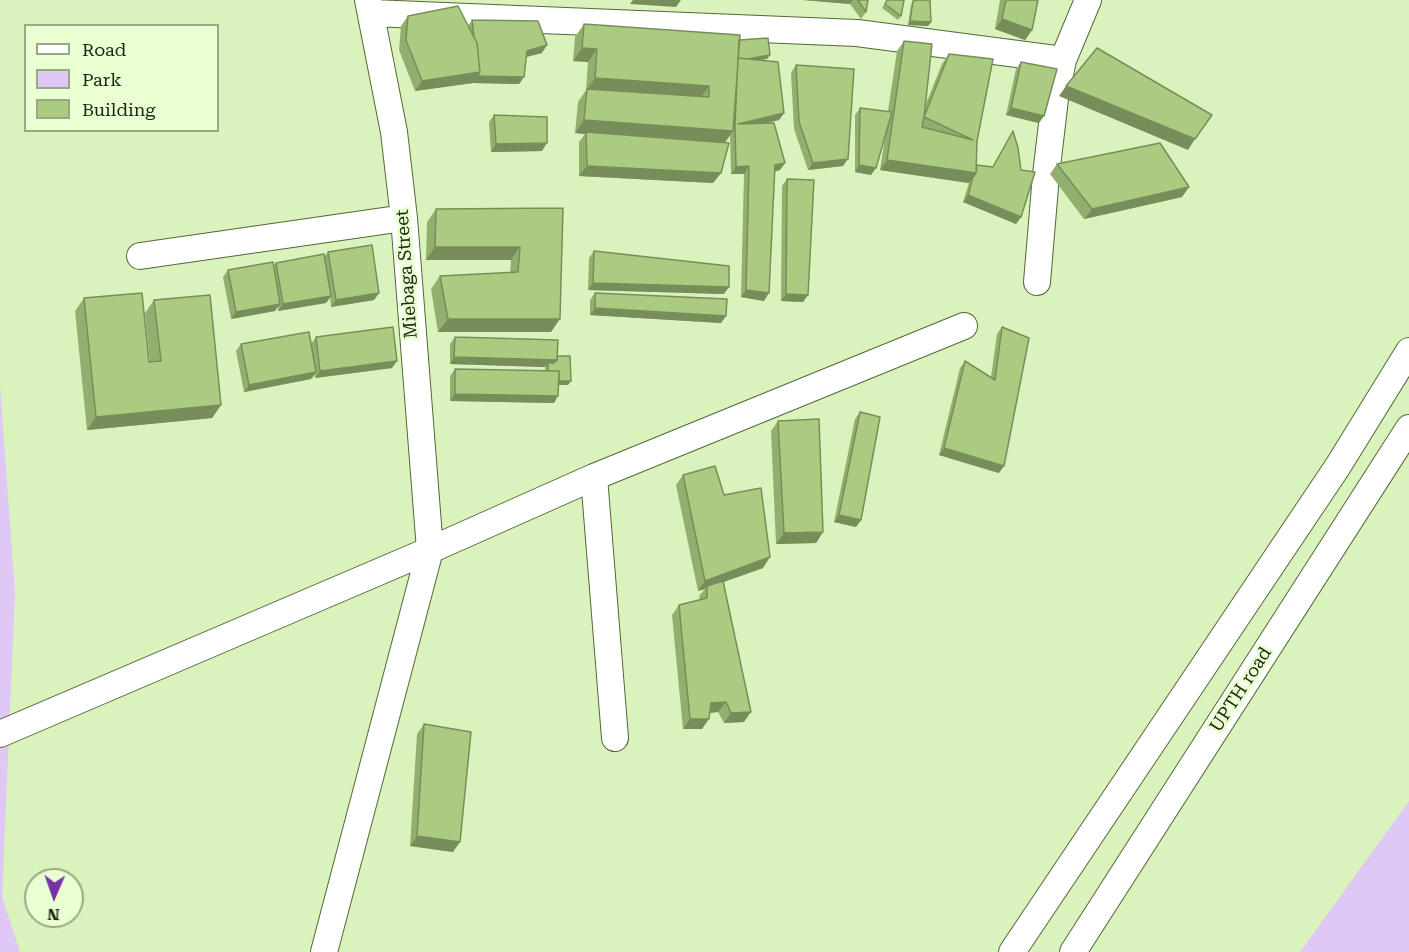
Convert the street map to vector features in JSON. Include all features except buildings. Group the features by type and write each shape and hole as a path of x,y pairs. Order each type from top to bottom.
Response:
{"street":[{"path":"1037,282 1055,99 1063,60 1088,0"},
{"path":"370,6 856,33 1063,60"},
{"name":"Miebaga Street","path":"324,952 430,550 404,218 394,132 370,6"},
{"path":"140,256 404,218"},
{"path":"0,734 430,550 594,477 964,326"},
{"path":"1012,952 1338,466 1409,351"},
{"name":"UPTH road","path":"1073,952 1409,428"},
{"path":"594,477 615,738"}],"green space":[{"path":"0,386 15,593 2,897 20,952 0,952"},
{"path":"1409,801 1409,952 1300,952"}]}
